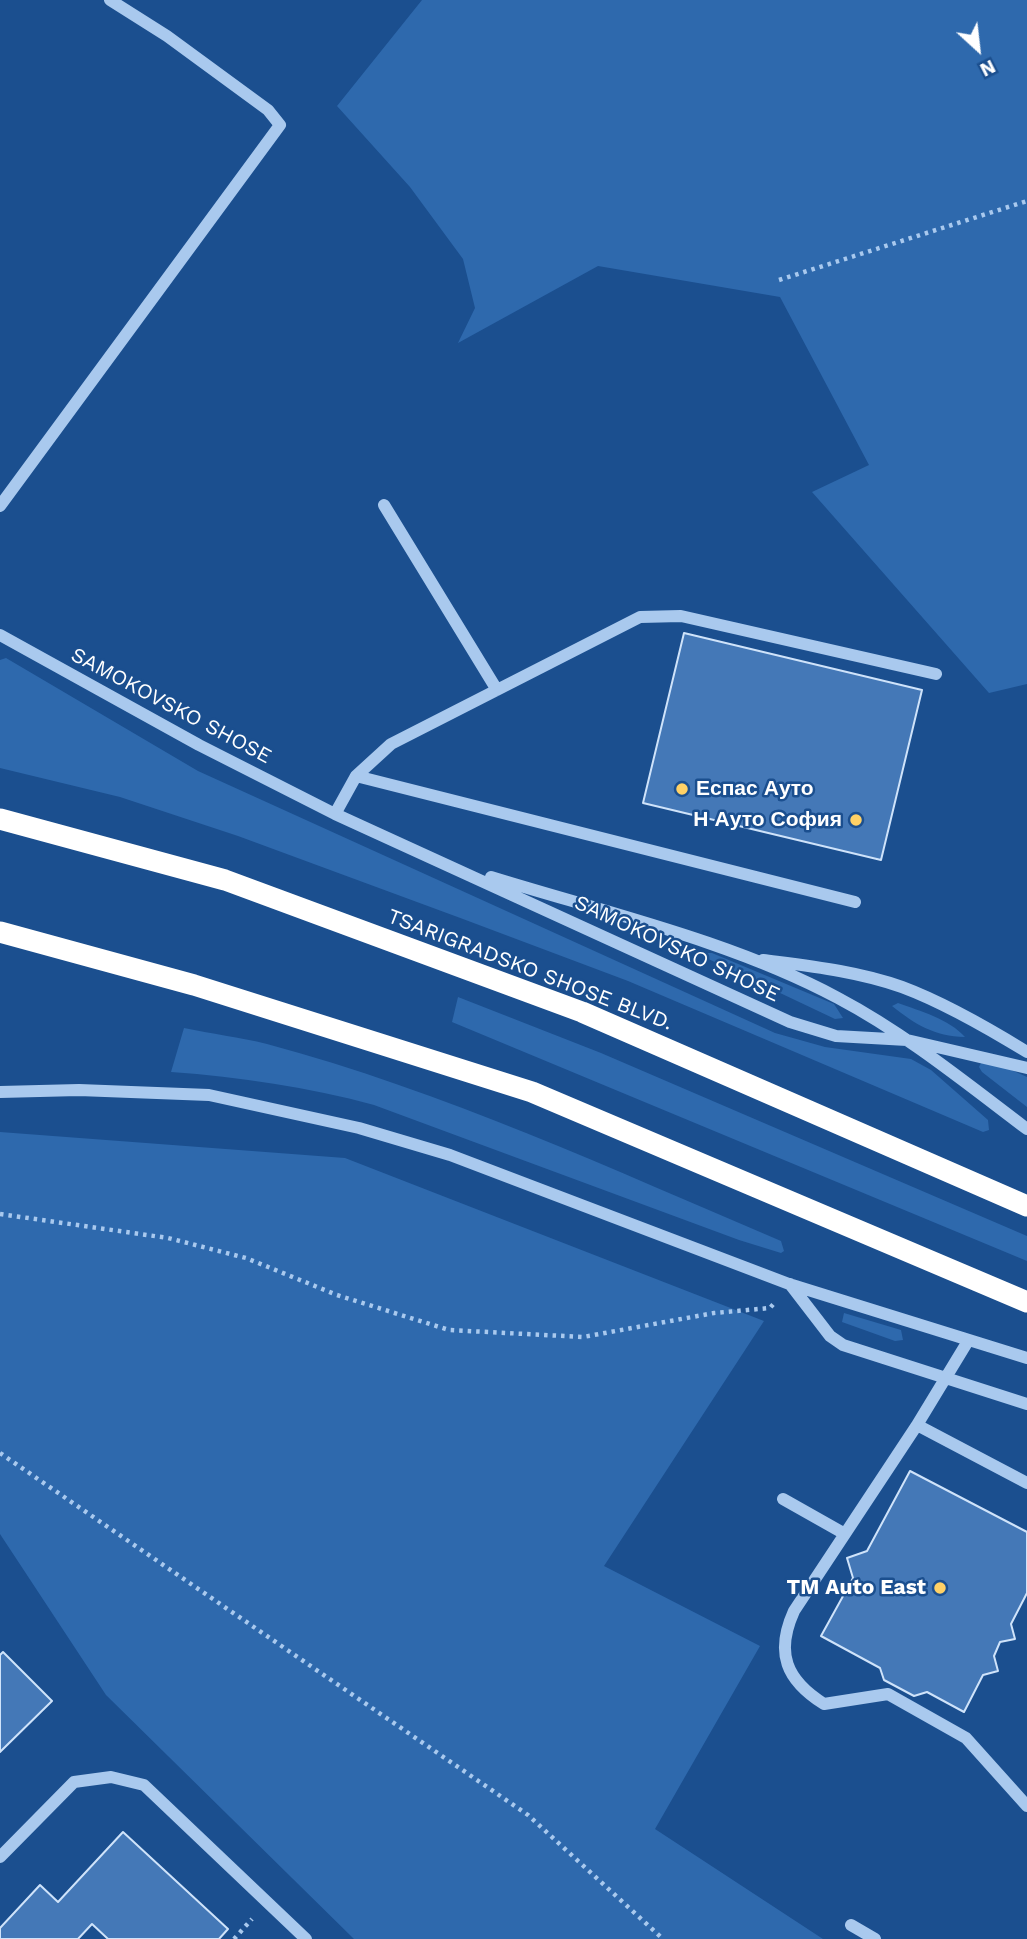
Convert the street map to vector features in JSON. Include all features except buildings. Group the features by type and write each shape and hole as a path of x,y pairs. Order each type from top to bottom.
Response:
{"highway":[{"name":"TSARIGRADSKO SHOSE BLVD.","path":"0,819 225,880 582,1012 1027,1206"},
{"path":"0,932 194,985 532,1092 1027,1302"}],"street":[{"path":"0,506 280,125 268,110 167,36 110,0"},
{"path":"384,505 497,690"},
{"path":"335,814 356,776 391,744 640,617 681,616 936,674"},
{"name":"SAMOKOVSKO SHOSE","path":"0,635 199,745 335,814 790,1022 836,1036 907,1040"},
{"path":"356,776 855,902"},
{"name":"SAMOKOVSKO SHOSE","path":"440,861 750,958 838,998 907,1040 1027,1129"},
{"path":"750,958 834,969 902,987 996,1033 1027,1052"},
{"path":"907,1040 1027,1068"},
{"path":"0,1092 79,1090 209,1094 359,1128 450,1155 789,1284 1027,1358"},
{"path":"789,1284 830,1336 843,1345 1027,1405"},
{"path":"968,1341 917,1425 793,1611 785,1631 785,1652 796,1684 824,1704 888,1694 966,1738 1027,1806"},
{"path":"917,1425 1027,1483"},
{"path":"783,1499 845,1534"},
{"path":"0,1857 74,1782 111,1777 144,1785 306,1939"},
{"path":"851,1925 875,1939"}],"path":[{"path":"779,280 1027,201"},
{"path":"0,1214 169,1238 246,1258 337,1295 449,1330 583,1337 714,1313 770,1308 789,1284"},
{"path":"0,1453 528,1815 663,1939"}],"shaded area":[{"path":"422,0 1027,0 1027,684 989,693 812,492 869,465 780,297 598,266 458,343 475,308 463,259 410,187 337,106"},
{"path":"6,658 198,771 775,1033 825,1047 911,1059 931,1070 988,1120 989,1130 983,1132 628,981 238,836 120,797 0,768 0,660"},
{"path":"703,953 712,953 834,1004 843,1018 835,1019 702,956"},
{"path":"458,997 601,1053 1027,1236 1027,1261 452,1022"},
{"path":"898,1003 943,1020 965,1037 926,1028 892,1006"},
{"path":"184,1028 267,1044 333,1063 463,1108 781,1241 784,1251 781,1253 739,1240 374,1105 274,1084 171,1072"},
{"path":"981,1063 998,1064 1027,1077 1027,1107 982,1072 979,1067"},
{"path":"0,1132 345,1158 764,1321 604,1566 760,1646 655,1829 823,1939 354,1939 106,1695 0,1534"},
{"path":"844,1313 901,1330 903,1340 895,1341 842,1322"}],"place":[{"name":"Еспас Ауто","path":"682,789"},
{"name":"Н Ауто София","path":"856,820"},
{"name":"TM Auto East","path":"940,1588"}]}
